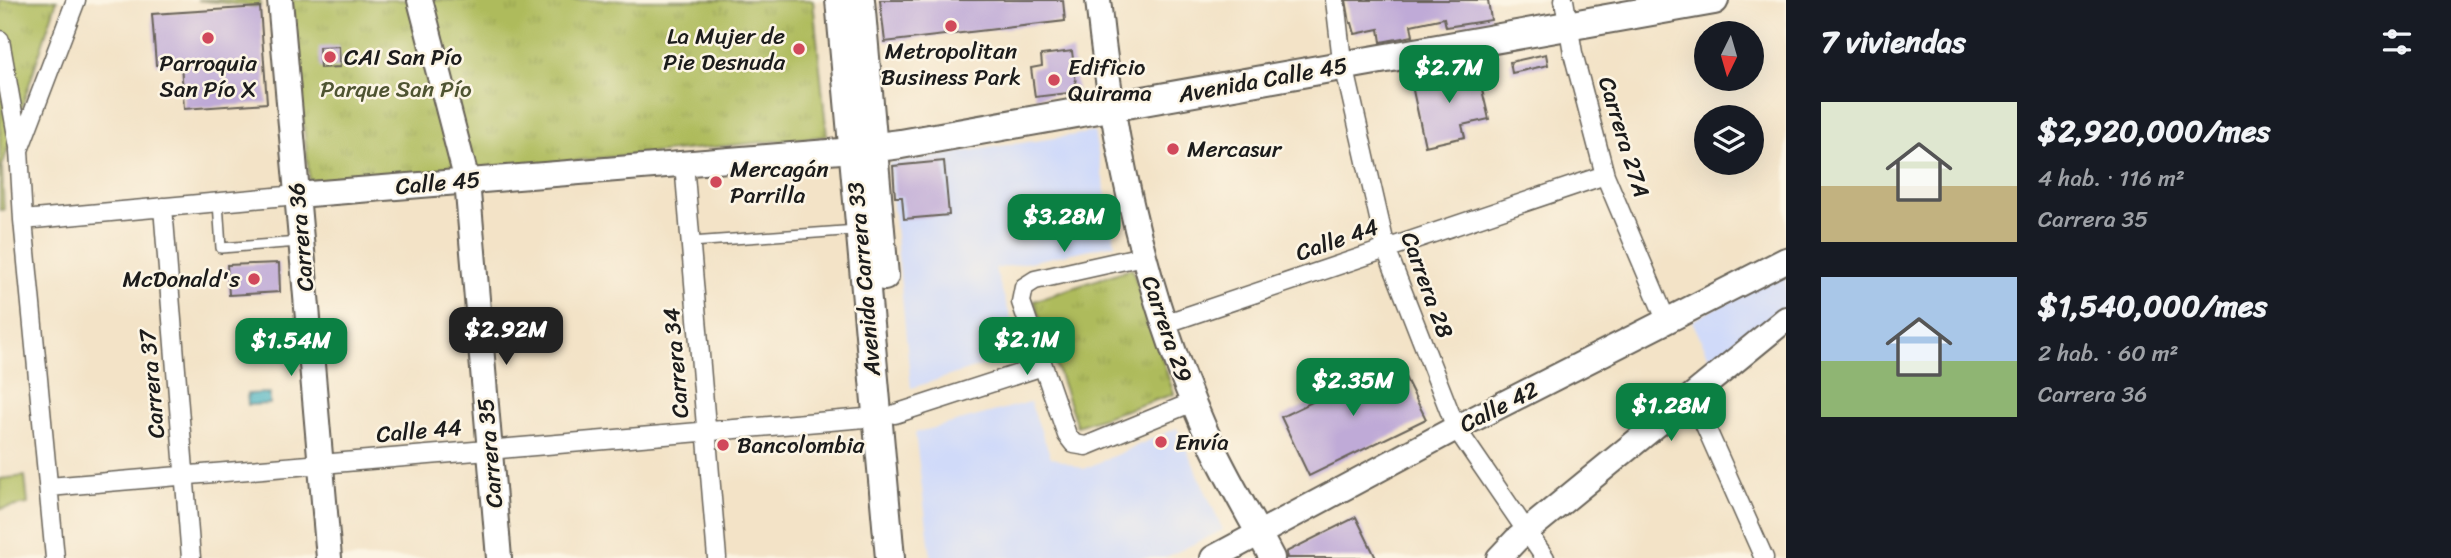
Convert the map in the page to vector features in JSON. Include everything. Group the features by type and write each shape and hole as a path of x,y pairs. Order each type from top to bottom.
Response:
{"main road":[{"name":"Avenida Carrera 33","path":"840,0 863,148 886,416 890,558"},
{"name":"Avenida Carrera 33","path":"860,0 863,148 860,229 908,558"},
{"name":"Avenida Calle 45","path":"863,148 1344,66 1566,13 1704,1"}],"street":[{"path":"19,150 76,0"},
{"name":"Carrera 36","path":"280,0 329,558"},
{"name":"Carrera 35","path":"420,0 467,181 499,558"},
{"name":"Carrera 29","path":"1098,0 1118,146 1143,256 1164,324 1193,402 1232,485 1272,558"},
{"name":"Carrera 28","path":"1335,0 1344,66 1386,249 1456,428 1545,558"},
{"name":"Carrera 27A","path":"1566,13 1605,175 1667,322"},
{"path":"0,40 19,150 23,220 55,558"},
{"name":"Calle 45","path":"23,220 863,148"},
{"name":"Carrera 34","path":"684,163 717,558"},
{"name":"Calle 44","path":"1164,324 1605,175"},
{"name":"Carrera 37","path":"163,207 191,558"},
{"path":"1143,256 1035,280 1024,287 1021,295 1043,366 1067,435 1072,443 1078,446 1091,445 1193,402"},
{"name":"Calle 42","path":"1213,558 1456,428 1786,260"},
{"path":"1499,558 1786,319"},
{"name":"Calle 44","path":"48,487 886,416 1043,366"},
{"path":"1692,396 1764,558"}],"lane":[{"path":"218,202 221,248 301,242"},
{"path":"691,242 860,229"}],"shaded area":[{"path":"1094,132 1115,244 995,269 1022,353 911,388 889,163"},
{"path":"1786,270 1786,305 1712,363 1692,321"},
{"path":"1030,402 1051,457 1084,469 1177,428 1223,530 1164,558 931,558 915,433"}],"green space":[{"path":"0,0 57,0 2,167 4,210 0,210"},
{"path":"197,0 260,0 260,7"},
{"name":"Parque San Pío","path":"291,0 813,0 827,136 310,187"},
{"path":"1132,268 1174,394 1077,426 1034,301"},
{"path":"25,476 28,504 0,509 0,479"}],"water":[{"path":"270,393 270,404 248,405 247,394"}],"building":[{"name":"Metropolitan Business Park","path":"880,0 1063,0 1065,21 885,42"},
{"path":"1346,0 1488,0 1491,20 1446,27 1444,18 1411,25 1413,36 1381,42 1379,29 1355,34"},
{"name":"Parroquia San Pío X","path":"260,7 267,103 184,109 181,63 156,65 152,14"},
{"name":"CAI San Pío","path":"339,46 340,67 320,68 319,47"},
{"name":"Edificio Quirama","path":"1072,51 1077,92 1035,97 1031,68 1042,66 1041,55"},
{"path":"1546,54 1548,65 1512,73 1510,62"},
{"path":"1477,69 1489,119 1462,125 1465,137 1425,146 1411,81"},
{"path":"944,161 949,215 904,219 902,197 895,197 893,166"},
{"name":"McDonald's","path":"279,263 280,292 229,295 227,265"},
{"path":"1397,361 1426,419 1309,476 1281,417"},
{"path":"1356,517 1376,558 1287,558 1286,552"}],"place":[{"name":"Metropolitan Business Park","path":"951,26"},
{"name":"Parroquia San Pío X","path":"208,38"},
{"name":"La Mujer de Pie Desnuda","path":"799,49"},
{"name":"CAI San Pío","path":"330,57"},
{"name":"Edificio Quirama","path":"1054,80"},
{"name":"Mercasur","path":"1173,149"},
{"name":"Mercagán Parrilla","path":"716,182"},
{"name":"McDonald's","path":"254,279"},
{"name":"Envía","path":"1161,442"},
{"name":"Bancolombia","path":"723,445"}]}
